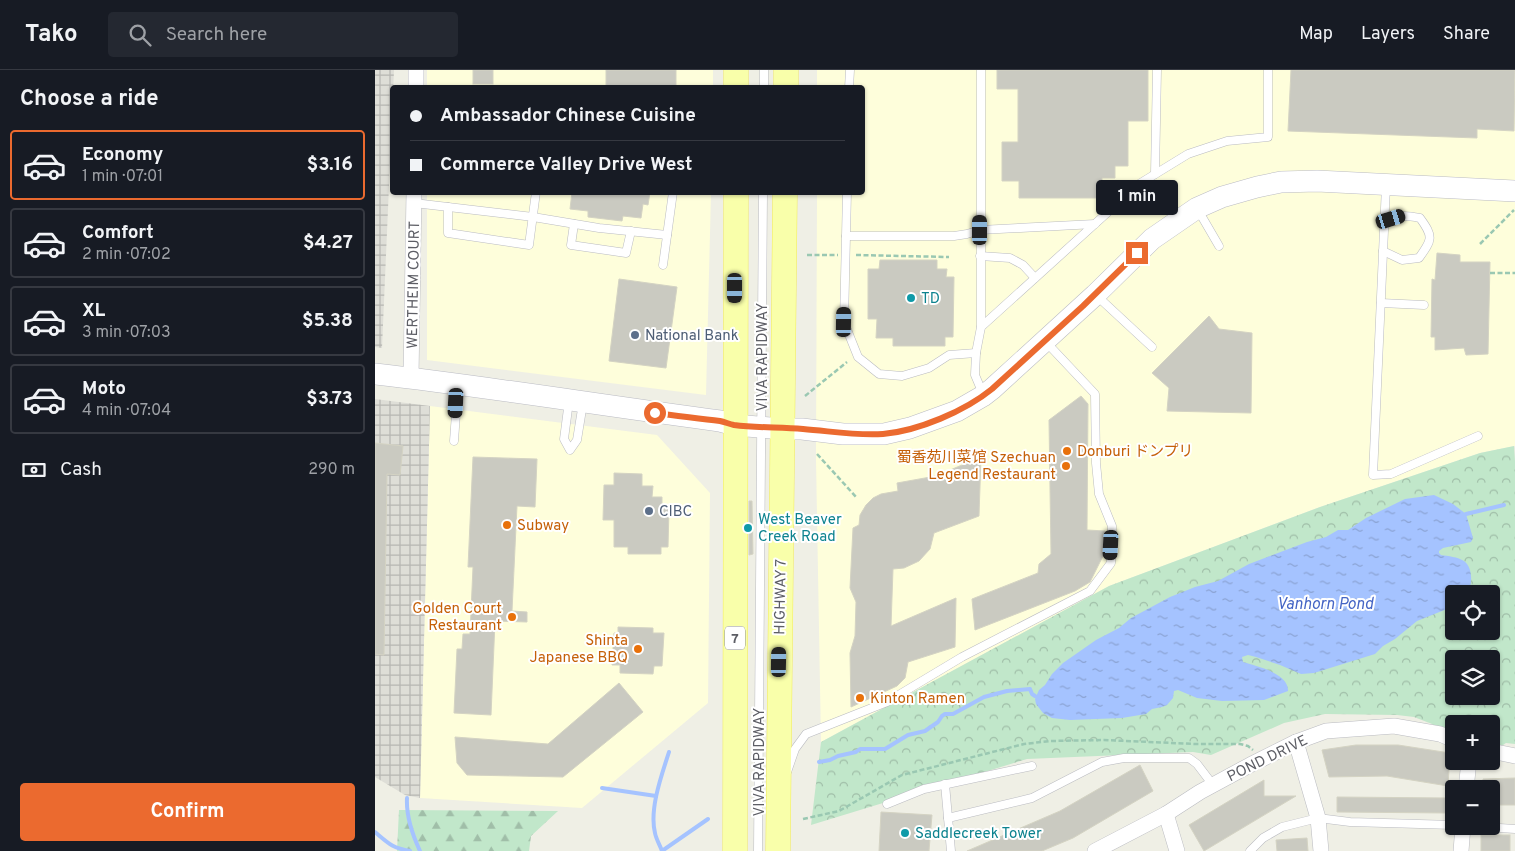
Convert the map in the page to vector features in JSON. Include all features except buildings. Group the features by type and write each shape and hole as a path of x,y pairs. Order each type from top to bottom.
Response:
{"main road":[{"path":"736,70 736,85"},
{"path":"786,70 786,85"},
{"name":"7","path":"735,851 736,195"},
{"name":"HIGHWAY 7","path":"778,851 772,428 785,195"}],"street":[{"path":"415,85 416,70"},
{"path":"375,374 411,377 720,421 735,425 802,429 843,434 885,434 937,420 983,396 1045,342 1151,239 1197,208 1222,197 1281,182 1317,180 1386,185 1514,200"},
{"name":"WERTHEIM COURT","path":"411,377 414,198"},
{"name":"POND DRIVE","path":"1095,851 1166,814 1250,765 1296,742 1326,731 1394,726 1445,736"},
{"path":"1296,742 1318,818 1321,851"},
{"path":"1500,753 1515,756"},
{"path":"1166,814 1177,851"},
{"path":"1461,851 1462,835"}],"lane":[{"path":"764,70 764,85"},
{"path":"849,85 850,70"},
{"path":"981,70 981,327 976,353 975,375 983,396"},
{"path":"1155,174 1157,70"},
{"path":"981,327 1139,184 1188,154 1227,141 1268,137 1269,70"},
{"path":"1386,185 1373,475 1391,474 1478,436"},
{"path":"449,207 448,233 529,245 536,195"},
{"path":"663,265 673,195"},
{"name":"VIVA RAPIDWAY","path":"758,851 772,428 763,195"},
{"path":"847,195 844,322 858,358 879,374 902,376 929,368 949,355 976,353"},
{"path":"414,198 449,207 667,235"},
{"path":"1197,208 1219,246"},
{"path":"1383,251 1402,260 1419,258 1430,244 1429,230 1420,218 1404,215 1391,219 1384,224"},
{"path":"574,224 571,244 626,253 631,231"},
{"path":"846,236 954,236 980,230 1095,224"},
{"path":"980,256 1010,258 1023,265 1035,278"},
{"path":"1095,295 1152,347"},
{"path":"1381,303 1425,305"},
{"path":"778,799 795,749 806,734 887,702 962,657 1090,591 1111,563 1113,526 1099,494 1096,463 1095,394 1045,342"},
{"path":"454,441 458,384"},
{"path":"576,402 577,440 571,450 564,439 576,402"},
{"path":"948,818 1032,798 1102,762 1124,758 1189,758 1197,764 1213,785"},
{"path":"887,804 924,789 1032,766"},
{"path":"945,784 951,851"},
{"path":"1250,851 1263,838 1282,828 1318,818 1350,822 1445,825"},
{"path":"1500,828 1515,829"}],"path":[{"path":"1480,244 1514,200"},
{"path":"807,254 949,257"},
{"path":"1490,274 1515,273"},
{"path":"805,396 847,362"},
{"path":"817,454 857,498"}],"shaded area":[{"path":"375,70 394,70 393,85 390,85 390,163 382,348 375,347"},
{"path":"427,70 713,70 713,85 427,85"},
{"path":"817,70 1515,70 1515,446 1480,453 1320,507 1109,586 821,742 816,459 817,195 865,195 865,85 817,85"},
{"path":"427,195 711,195 706,395 427,360"},
{"path":"375,399 430,406 420,798 405,795 375,777"},
{"path":"430,406 657,435 710,493 708,703 582,808 420,798"}],"green space":[{"path":"1514,446 1515,744 1506,743 1500,747 1500,715 1445,715 1445,730 1414,717 1325,714 1284,723 1211,755 1193,752 1027,759 811,825 821,742 1109,586 1320,507 1480,453"},
{"path":"399,810 558,811 531,836 529,851 397,851"}],"water":[{"name":"Vanhorn Pond","path":"1434,495 1453,504 1466,514 1473,538 1471,542 1443,548 1439,553 1459,559 1467,564 1471,577 1470,585 1445,585 1445,610 1417,621 1375,654 1314,673 1301,674 1256,657 1248,655 1242,657 1243,662 1278,675 1287,685 1288,691 1264,700 1222,701 1197,698 1178,690 1174,691 1173,698 1167,705 1152,709 1146,714 1122,718 1070,720 1052,718 1043,713 1036,704 1035,699 1039,690 1063,663 1096,640 1119,628 1131,618 1170,597 1195,587 1218,581 1249,564 1307,542 1326,537 1338,530 1348,530 1366,518 1405,499"}],"waterway":[{"path":"1466,514 1504,505"},
{"path":"819,762 856,752 860,749 885,749 908,735 925,731 938,722 945,714 953,714 984,697 1007,691 1030,689 1035,696"},
{"path":"662,851 656,838 654,813 657,792 669,752"},
{"path":"602,788 656,796"},
{"path":"407,798 407,812 410,825 420,851"},
{"path":"662,851 708,819"},
{"path":"375,832 391,844 410,851"}],"place":[{"name":"TD","path":"911,298"},
{"name":"National Bank","path":"635,335"},
{"name":"Donburi ドンプリ","path":"1067,451"},
{"name":"蜀香苑川菜馆 Szechuan Legend Restaurant","path":"1066,466"},
{"name":"CIBC","path":"649,511"},
{"name":"Subway","path":"507,525"},
{"name":"West Beaver Creek Road","path":"748,528"},
{"name":"Golden Court Restaurant","path":"512,617"},
{"name":"Shinta Japanese BBQ","path":"638,649"},
{"name":"Kinton Ramen","path":"860,698"},
{"name":"Saddlecreek Tower","path":"905,833"}],"route":[{"path":"655,413 720,421 735,425 802,429 843,434 885,434 937,420 957,411 992,389 1045,342 1137,253"}]}
